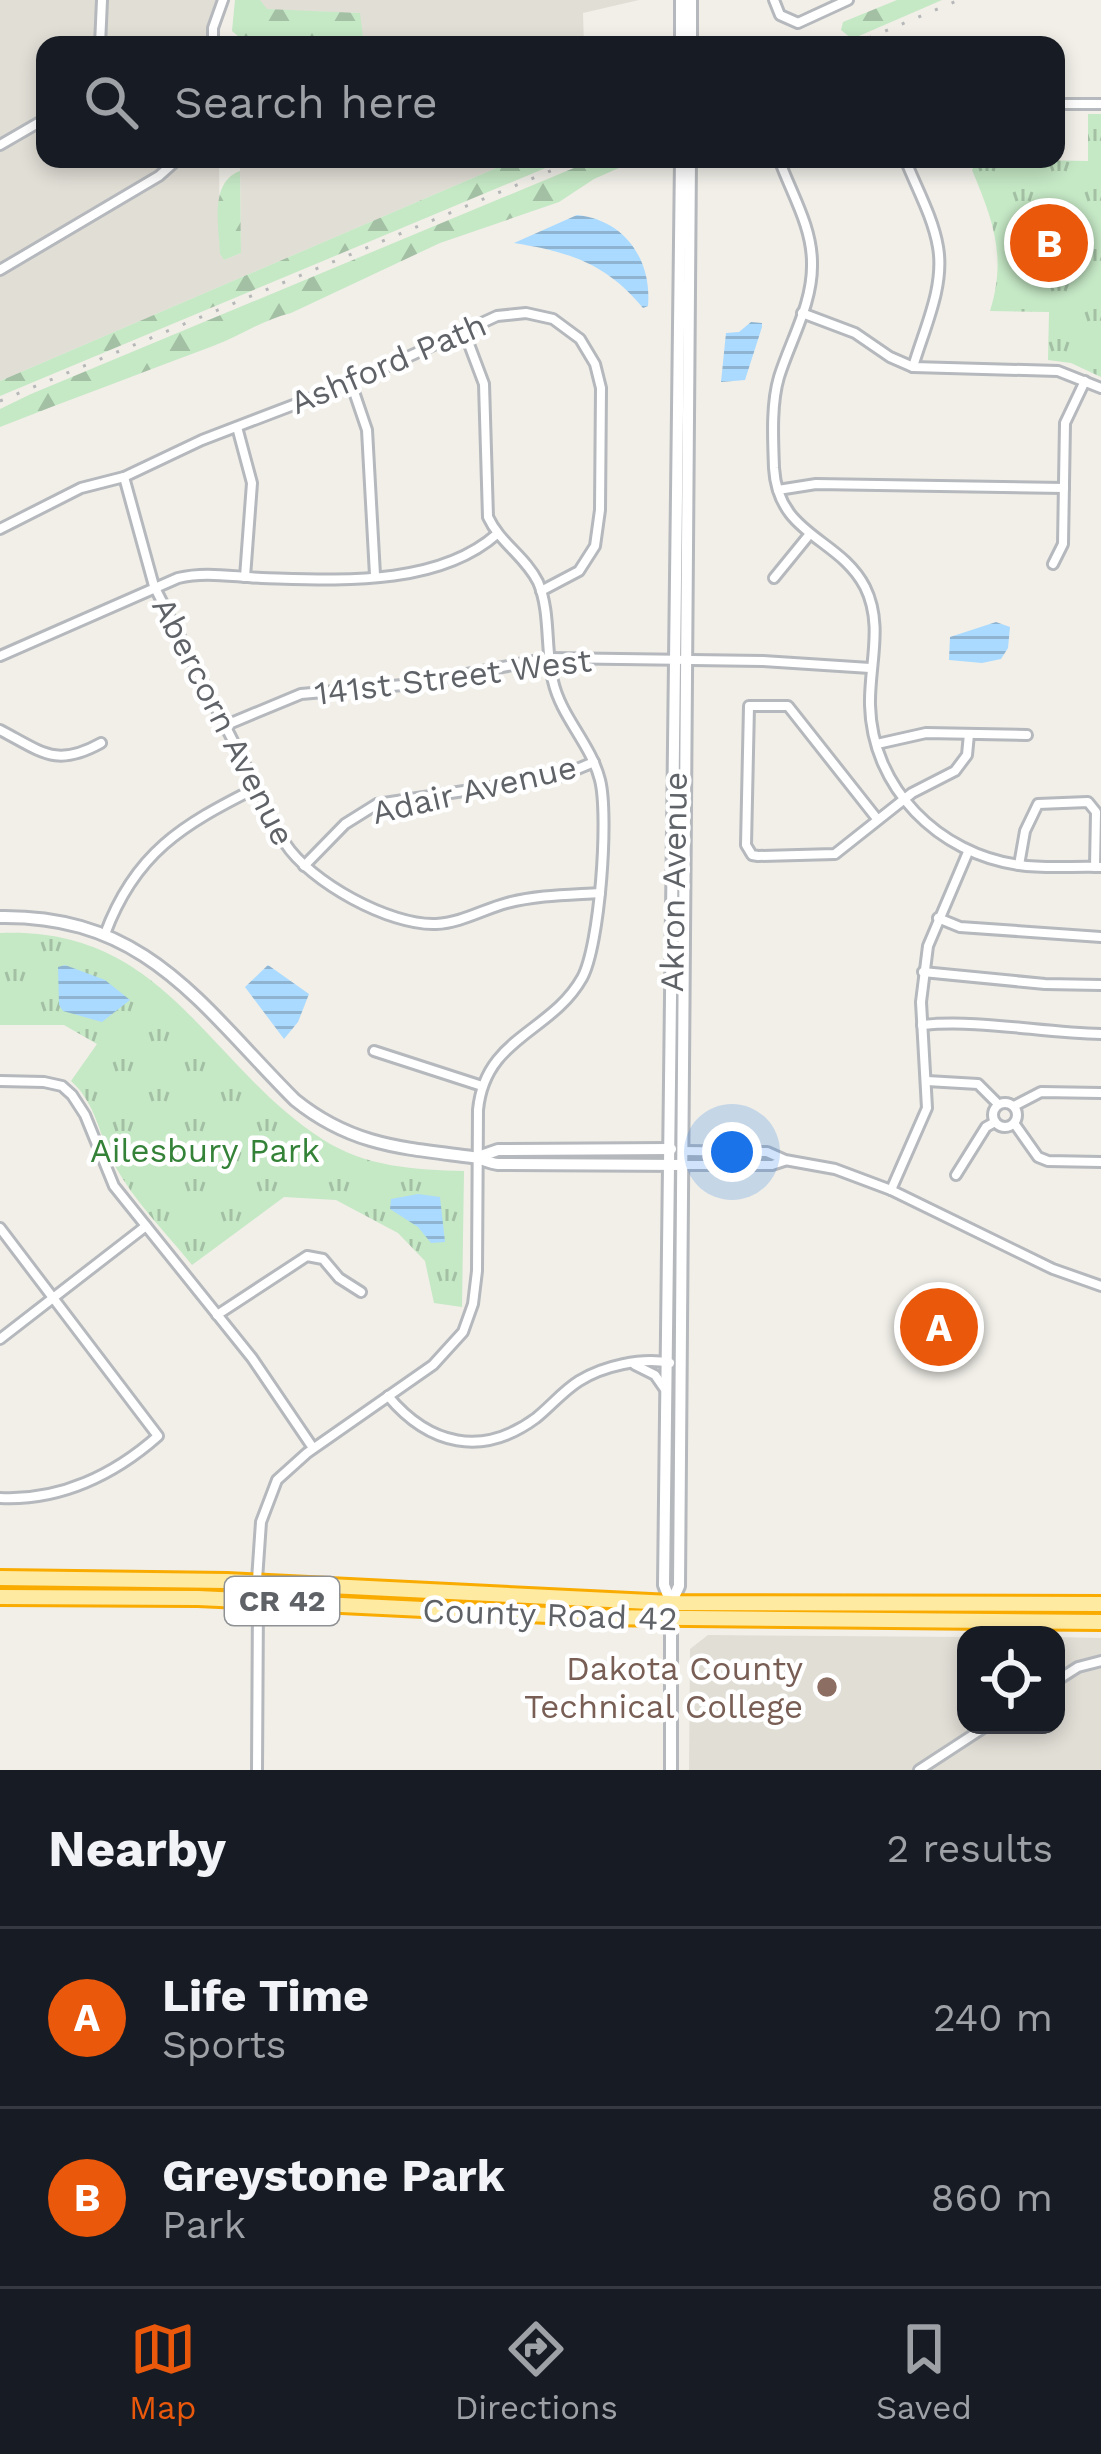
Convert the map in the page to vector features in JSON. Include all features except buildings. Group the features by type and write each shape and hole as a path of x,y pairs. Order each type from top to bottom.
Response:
{"highway":[{"name":"CR 42","path":"0,1578 257,1582"},
{"name":"County Road 42","path":"257,1582 671,1611 952,1621 1101,1618"},
{"path":"81,1597 139,1587 253,1590 257,1582"},
{"name":"County Road 42","path":"0,1597 258,1600 544,1616 1101,1604"}],"street":[{"path":"100,36 102,0"},
{"path":"214,36 223,0"},
{"path":"681,0 681,36"},
{"path":"691,36 692,0"},
{"path":"775,0 783,18 798,23 848,0"},
{"path":"1065,104 1101,104"},
{"path":"0,146 36,124"},
{"path":"1,266 167,168"},
{"name":"Akron Avenue","path":"671,1611 679,1586 684,1158 681,168"},
{"name":"Akron Avenue","path":"671,1770 671,1611 664,1585 667,1166 691,168"},
{"path":"782,168 811,244 811,281 776,388 778,490 790,515 808,535 842,558 867,593 875,627 870,668 871,720 877,744 904,799 936,832 968,852 1019,865 1098,867 1094,806 1038,804 1025,831 1019,865"},
{"path":"908,168 935,233 940,259 938,286 913,367"},
{"path":"802,313 855,332 913,367 1058,371 1101,388"},
{"name":"Ashford Path","path":"0,529 81,488 124,477 464,331 509,314 545,316 580,339 598,372 601,510 595,546 579,571 542,591"},
{"path":"257,1582 261,1522 270,1495 286,1471 445,1355 469,1318 477,1271 482,1086 504,1049 554,1011 580,982 594,950 602,792 593,762 556,694 542,591 524,560 497,534 485,503 484,384 464,331"},
{"path":"1053,564 1063,544 1066,416 1084,381"},
{"path":"351,383 368,430 375,575"},
{"path":"237,427 252,483 245,577"},
{"name":"Abercorn Avenue","path":"124,477 154,586 285,843 304,866 327,884 390,914 431,924 536,897 600,893"},
{"path":"778,490 816,484 1064,488"},
{"path":"0,656 154,586 203,574 302,579 444,565 497,534"},
{"path":"774,578 808,535"},
{"name":"141st Street West","path":"224,726 301,694 414,683 549,658 870,668"},
{"path":"878,820 788,706 749,706 746,845 752,855 828,856 878,820 904,799 955,771 967,755 970,734"},
{"path":"0,730 57,758 80,755 101,743"},
{"path":"877,744 914,734 1027,735"},
{"name":"Adair Avenue","path":"304,866 345,824 377,804 558,777 593,762"},
{"path":"104,934 129,880 155,849 186,826 256,788"},
{"path":"891,1190 927,1108 923,972 938,918 968,852"},
{"path":"0,917 42,918 132,946 175,977 311,1113 382,1145 478,1157 498,1164 667,1166 684,1158"},
{"path":"938,918 960,927 1101,937"},
{"path":"923,972 1101,985"},
{"path":"922,1025 1101,1034"},
{"path":"374,1051 482,1086"},
{"path":"927,1081 978,1084 998,1105"},
{"path":"0,1082 44,1082 72,1095 85,1115 107,1173 252,1358 313,1448"},
{"path":"1014,1106 1041,1093 1101,1093"},
{"path":"998,1105 1014,1106 1018,1115 1014,1123 1004,1127 994,1122 998,1105"},
{"path":"956,1175 994,1122"},
{"path":"1014,1123 1038,1157 1101,1162"},
{"path":"478,1157 498,1150 668,1148 684,1158 772,1165 785,1160 835,1169 891,1190 1053,1269 1101,1286"},
{"path":"0,1339 146,1226"},
{"path":"0,1232 158,1436 89,1482 41,1495 0,1498"},
{"path":"217,1315 307,1256 322,1259 361,1292"},
{"path":"388,1396 405,1416 430,1433 456,1441 482,1441 523,1426 588,1376 666,1361 682,1369"},
{"path":"633,1364 655,1375 666,1390"},
{"path":"257,1770 258,1600"},
{"path":"1065,1675 1101,1661"},
{"path":"919,1770 974,1734"}],"shaded area":[{"path":"0,0 223,0 217,12 217,36 36,36 36,168 219,168 220,254 224,260 241,253 240,168 496,168 0,381"},
{"path":"252,0 639,0 583,13 584,36 363,36 359,13 253,9"},
{"name":"Dakota County Technical College","path":"708,1635 957,1637 957,1734 1065,1734 1065,1637 1101,1638 1101,1770 689,1770 690,1649"}],"green space":[{"path":"235,0 260,0 267,9 360,13 363,36 238,36 232,31"},
{"path":"897,0 942,0 859,36 841,30 843,22"},
{"path":"1088,114 1101,114 1101,377 1071,363 1048,360 1049,312 990,311 997,273 995,239 972,170 1065,168 1065,161 1088,161"},
{"path":"496,168 545,168 0,396 0,381"},
{"path":"574,168 619,168 559,202 440,243 223,342 0,427 0,409"},
{"path":"240,171 241,253 224,260 218,231 220,195 230,177"},
{"name":"Ailesbury Park","path":"0,933 57,937 104,952 144,975 281,1108 338,1148 391,1165 464,1171 462,1307 434,1303 425,1261 398,1233 336,1200 284,1197 192,1265 123,1179 92,1110 71,1081 97,1044 64,1025 0,1025"}],"water":[{"path":"577,215 609,225 632,245 645,273 648,306 643,308 615,280 585,262 514,243"},
{"path":"751,322 762,323 762,327 745,380 721,382 726,333 739,332"},
{"path":"996,622 1010,627 1008,648 1001,659 982,663 949,660 950,637"},
{"path":"65,965 105,980 130,1000 102,1022 63,1011 58,967"},
{"path":"268,965 309,994 298,1022 284,1039 245,987"},
{"path":"418,1194 440,1197 445,1242 431,1243 418,1227 390,1209 391,1199"}],"railway":[{"path":"873,36 959,0"},
{"path":"0,401 557,168"}],"place":[{"name":"Greystone Park","path":"1049,243"},
{"name":"Life Time","path":"939,1327"},
{"name":"Dakota County Technical College","path":"827,1687"}]}
